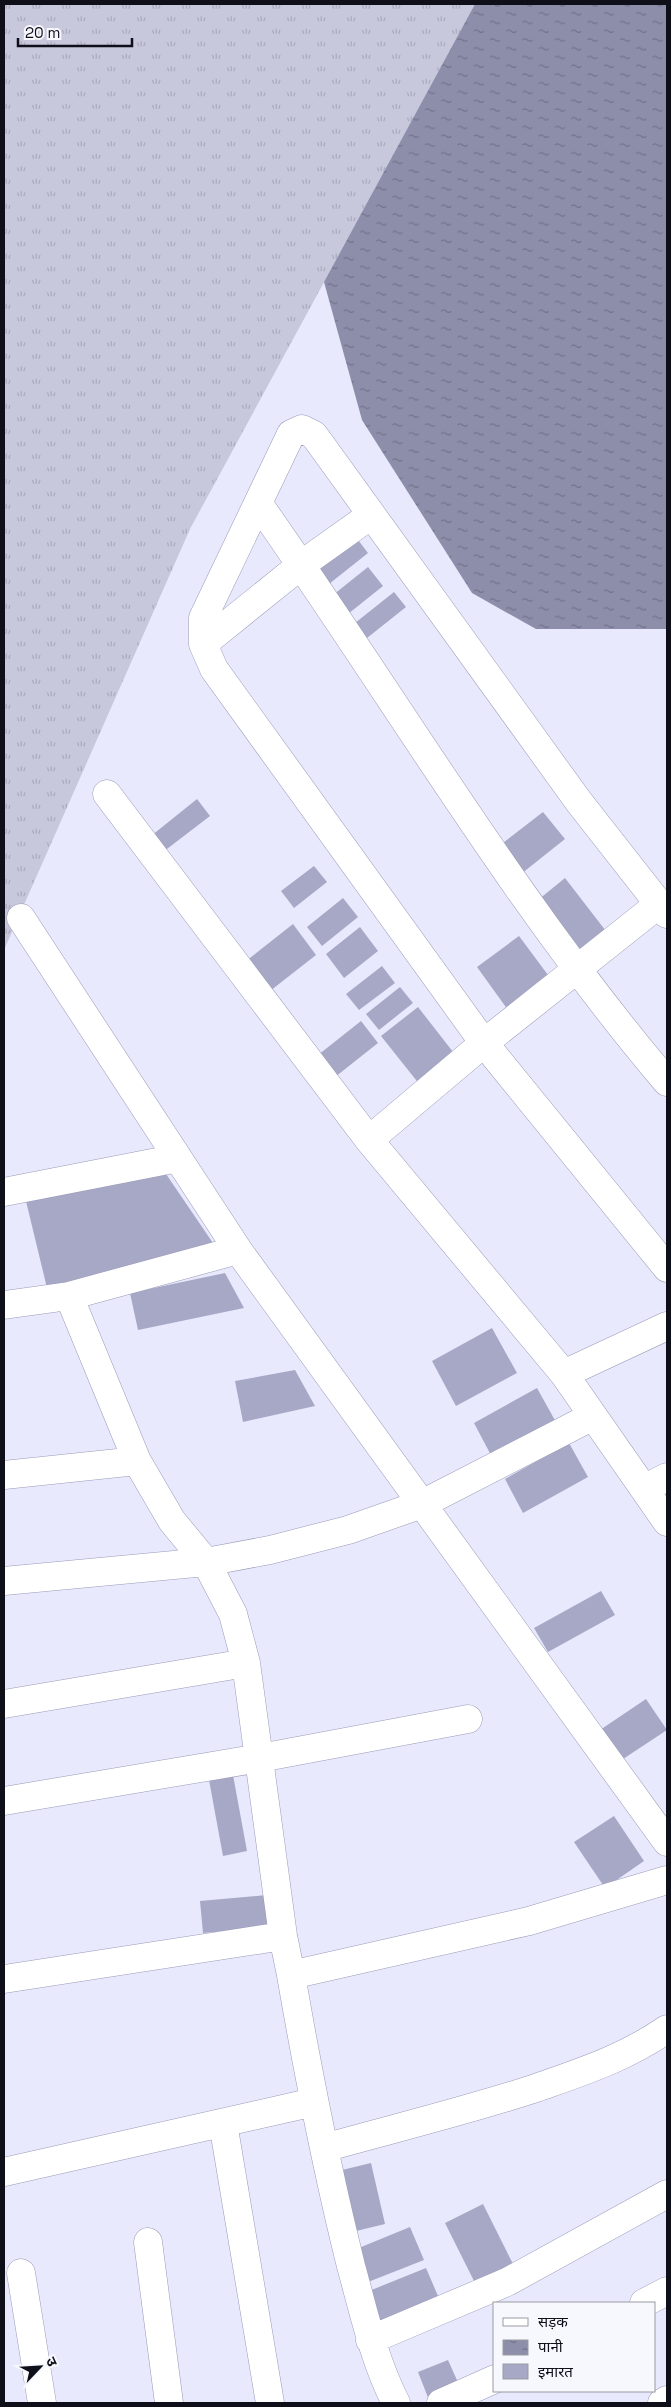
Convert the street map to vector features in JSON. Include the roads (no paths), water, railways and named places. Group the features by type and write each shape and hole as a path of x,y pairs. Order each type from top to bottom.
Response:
{"street":[{"path":"369,1140 484,1043 577,970 663,909 580,802 314,435 302,429 291,434 203,618 203,644 214,669 484,1043 667,1268"},
{"path":"258,504 302,565 471,819 577,970 667,1082"},
{"path":"203,644 302,565 371,514"},
{"path":"107,794 369,1140 564,1374 593,1416 656,1483 667,1522"},
{"path":"21,918 238,1250 667,1842"},
{"path":"4,1192 178,1158"},
{"path":"4,1305 69,1296 238,1250"},
{"path":"69,1296 137,1461 172,1521 206,1562 233,1614 246,1663 283,1936 314,2102 370,2340 384,2379 396,2403"},
{"path":"564,1374 667,1326"},
{"path":"4,1581 206,1562 270,1550 348,1530 422,1504 593,1416"},
{"path":"4,1475 137,1461"},
{"path":"4,1704 246,1663"},
{"path":"4,1801 260,1758 468,1719"},
{"path":"291,1975 529,1920 667,1880"},
{"path":"4,1978 283,1936"},
{"path":"324,2148 495,2101 605,2065 667,2030"},
{"path":"4,2172 314,2102"},
{"path":"223,2122 270,2403"},
{"path":"370,2340 507,2282 667,2194"},
{"path":"148,2242 169,2403"},
{"path":"21,2273 42,2403"},
{"path":"646,2302 667,2292"},
{"path":"441,2403 493,2380"},
{"path":"662,2403 667,2400"}],"water":[{"path":"475,4 667,4 667,629 536,629 472,593 362,420 324,282"}]}
